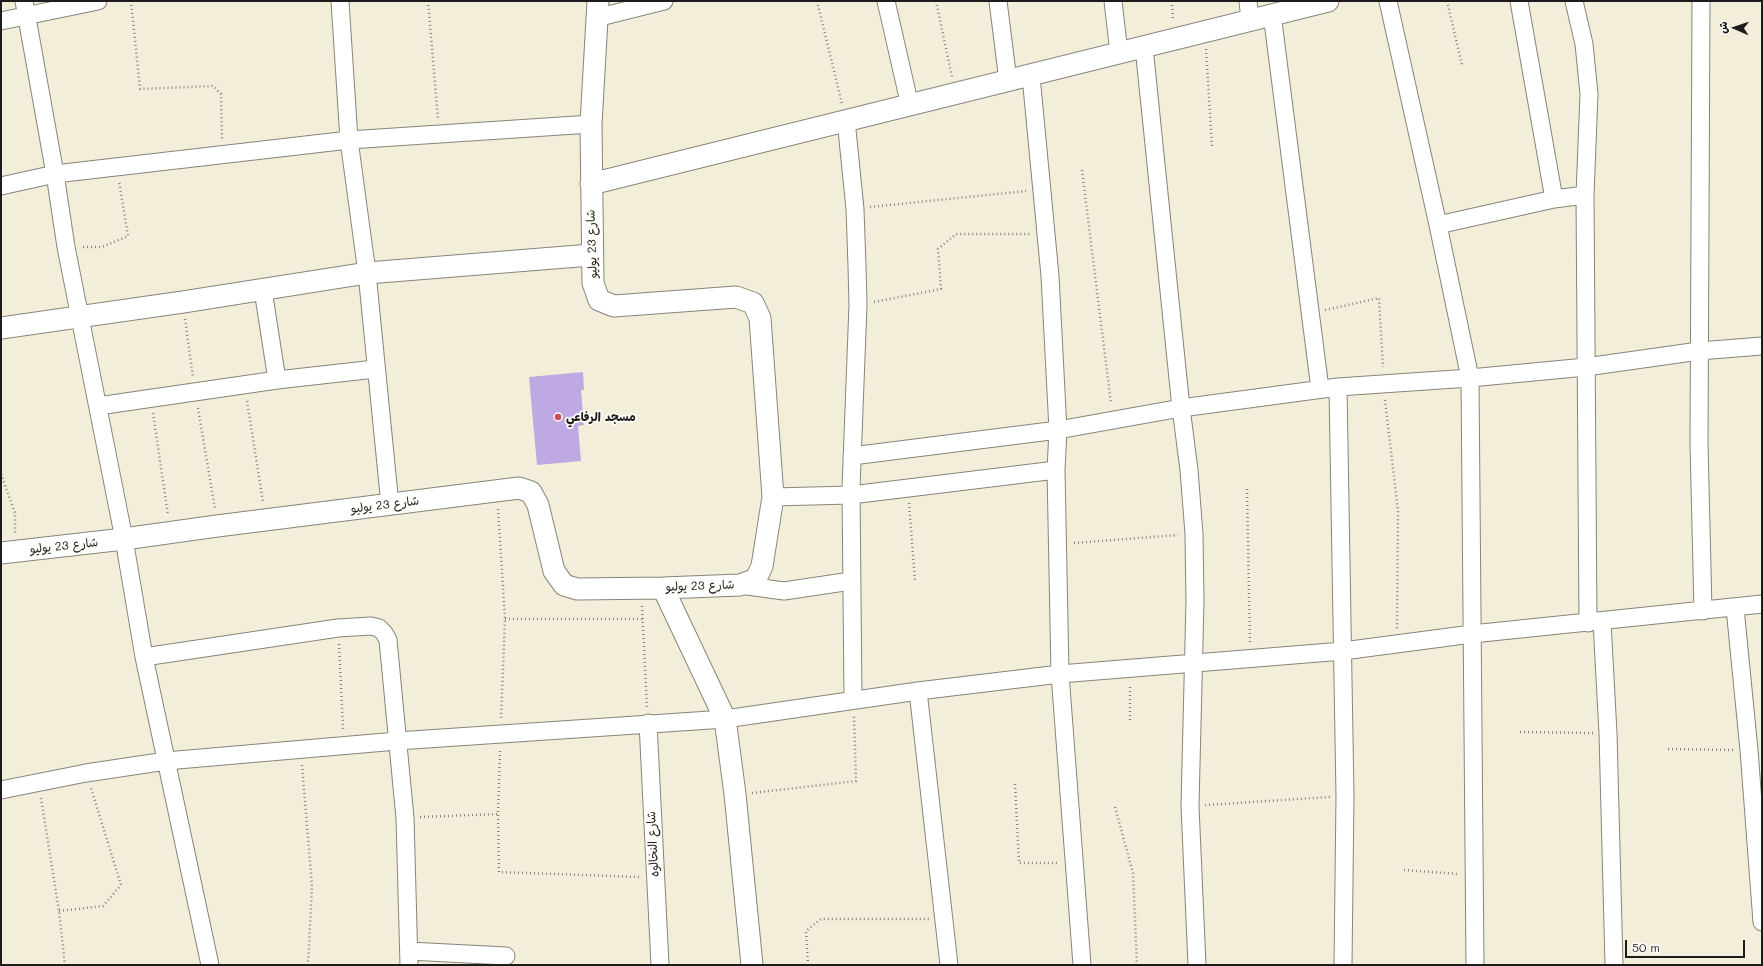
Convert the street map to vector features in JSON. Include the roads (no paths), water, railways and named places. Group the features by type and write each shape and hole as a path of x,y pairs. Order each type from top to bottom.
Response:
{"street":[{"path":"1,21 26,9 98,1"},
{"path":"340,1 350,140 367,273 375,369 390,505"},
{"path":"597,9 664,1"},
{"path":"886,1 910,106"},
{"path":"998,1 1008,81"},
{"path":"1113,1 1119,53"},
{"path":"591,184 1205,32 1249,11 1272,14 1328,1"},
{"path":"1388,1 1438,225 1470,378 1475,965"},
{"path":"1519,1 1554,199"},
{"path":"1574,1 1584,44 1589,94 1585,195 1586,367 1595,622 1608,733 1614,965"},
{"path":"1701,1 1699,451 1703,611"},
{"path":"26,9 55,174 66,247 124,539 144,657 210,965"},
{"name":"شارع 23 يوليو","path":"8,552 124,539 518,488 531,492 538,505 554,571 564,585 577,589 663,588 740,585 756,579 762,566 773,497 760,318 753,303 736,297 614,306 599,300 593,283 591,255 591,124 597,9"},
{"path":"1272,14 1320,389"},
{"path":"1144,47 1181,408 1189,470 1194,534 1190,806 1197,965"},
{"path":"1032,76 1047,234 1058,430 1056,470 1060,674 1082,965"},
{"path":"846,120 856,209 858,305 851,495 850,581 853,700"},
{"path":"1,186 55,174 350,140 591,124"},
{"path":"1438,225 1554,199 1585,195"},
{"path":"1,328 263,290 367,273 591,255"},
{"path":"263,290 277,380"},
{"path":"852,456 1058,430 1181,408 1320,389 1383,383 1470,378 1586,367 1699,351 1762,346"},
{"path":"98,406 245,384 375,369"},
{"path":"1338,387 1345,796 1343,965"},
{"path":"773,497 851,495 1056,470"},
{"path":"740,585 784,591 850,581"},
{"path":"663,588 725,719 735,794 752,965"},
{"path":"1,790 86,773 166,761 397,741 725,719 918,691 1060,674 1343,651 1472,634 1735,608 1762,604"},
{"path":"1735,608 1762,922"},
{"path":"144,657 338,628 371,626 379,628 388,640 404,818 409,958 506,956"},
{"path":"918,691 949,965"},
{"name":"شارع النخالوه","path":"648,723 660,965"}],"place":[{"name":"مسجد الرفاعي","path":"558,417"}]}
